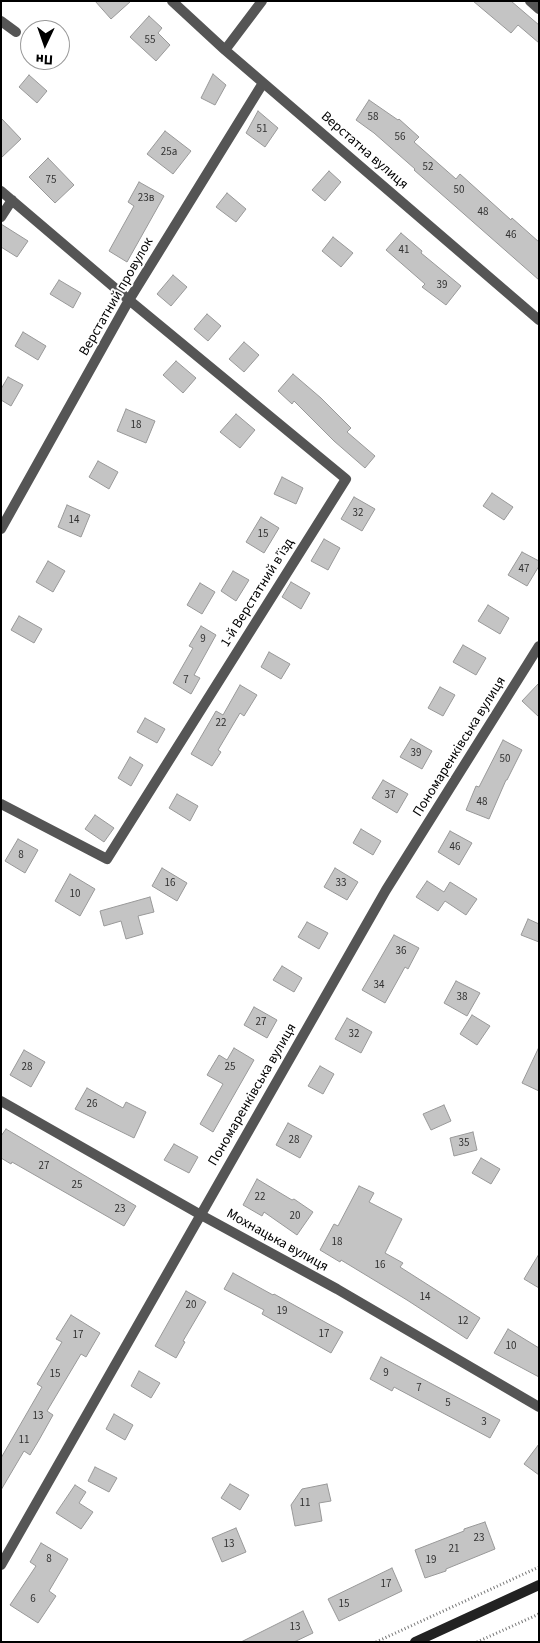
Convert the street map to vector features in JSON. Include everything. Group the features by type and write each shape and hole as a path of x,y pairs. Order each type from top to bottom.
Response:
{"street":[{"name":"Верстатна вулиця","path":"172,1 225,50 539,320"},
{"path":"225,50 262,1"},
{"path":"530,1 539,9"},
{"path":"1,20 16,32"},
{"name":"Верстатний провулок","path":"1,529 129,300 263,82"},
{"path":"1,191 129,300"},
{"path":"1,217 12,200"},
{"name":"1-й Верстатний в’їзд","path":"1,804 107,859 346,479 129,300"},
{"name":"Пономаренківська вулиця","path":"1,1565 386,890 535,660 539,646"},
{"name":"Мохнацька вулиця","path":"1,1100 200,1215 337,1290 539,1407"},
{"path":"415,1642 539,1586"}],"path":[{"path":"376,1642 539,1567"},
{"path":"477,1642 539,1614"}],"building":[{"path":"95,1 131,1 111,19"},
{"path":"473,1 511,1 539,25 539,43 518,25 511,33"},
{"path":"149,16 162,28 158,33 170,45 156,61 130,37"},
{"path":"213,74 226,85 215,105 201,98"},
{"path":"29,75 47,91 37,103 19,87"},
{"path":"369,100 399,119 419,137 414,142 456,179 460,174 511,220 512,218 539,242 539,280 374,133 356,120"},
{"path":"258,111 278,128 265,147 246,133"},
{"path":"1,118 21,139 1,158"},
{"path":"165,131 191,151 173,174 147,154"},
{"path":"48,158 74,185 55,203 29,177"},
{"path":"329,171 341,182 325,201 312,190"},
{"path":"139,182 164,196 127,262 109,251 134,206 128,202"},
{"path":"227,193 246,209 236,222 216,207"},
{"path":"1,224 28,241 17,257 1,247"},
{"path":"401,233 422,251 421,253 461,286 446,305 422,287 425,284 386,250"},
{"path":"333,237 353,253 341,267 322,251"},
{"path":"173,275 187,287 171,306 157,294"},
{"path":"59,280 81,293 73,308 50,294"},
{"path":"207,314 221,326 208,341 194,329"},
{"path":"23,332 46,346 38,360 15,346"},
{"path":"244,342 259,355 244,372 229,359"},
{"path":"176,361 196,378 183,393 163,375"},
{"path":"293,374 321,398 351,428 347,432 375,456 365,468 334,441 294,401 292,404 278,391"},
{"path":"8,377 23,385 11,406 1,400 1,389"},
{"path":"126,409 155,421 146,443 117,431"},
{"path":"236,414 255,430 240,448 220,432"},
{"path":"98,461 118,472 109,489 89,477"},
{"path":"282,477 303,488 296,504 274,494"},
{"path":"492,493 513,507 504,520 483,506"},
{"path":"354,497 375,509 362,531 341,519"},
{"path":"67,505 90,515 81,537 58,527"},
{"path":"261,517 279,528 264,553 246,542"},
{"path":"324,539 340,548 328,570 311,561"},
{"path":"522,552 539,561 539,566 527,586 508,575"},
{"path":"48,561 65,571 53,592 36,582"},
{"path":"233,571 249,580 236,601 221,591"},
{"path":"291,582 310,593 301,609 282,597"},
{"path":"200,583 215,592 202,614 187,605"},
{"path":"488,605 509,618 500,634 478,621"},
{"path":"19,616 42,629 34,643 11,630"},
{"path":"201,626 216,635 194,675 200,678 191,694 173,683 193,648 189,646"},
{"path":"463,645 486,658 476,675 453,662"},
{"path":"269,652 290,664 281,679 261,667"},
{"path":"539,683 539,717 522,701"},
{"path":"240,685 257,695 244,716 240,713 218,750 221,752 212,766 191,754 216,711 223,715"},
{"path":"440,687 455,695 443,716 428,708"},
{"path":"145,718 165,729 157,743 137,732"},
{"path":"411,739 432,751 422,769 400,757"},
{"path":"503,740 522,750 489,819 466,810 476,786 479,787"},
{"path":"130,757 143,765 131,786 118,778"},
{"path":"383,780 408,794 397,813 372,798"},
{"path":"177,794 198,806 190,821 169,808"},
{"path":"95,815 114,828 104,842 85,829"},
{"path":"361,829 381,841 373,855 353,843"},
{"path":"450,831 472,843 459,865 438,852"},
{"path":"18,839 38,850 25,873 5,861"},
{"path":"162,868 187,883 177,901 152,886"},
{"path":"335,868 358,882 347,900 324,887"},
{"path":"70,874 95,889 80,916 55,901"},
{"path":"427,881 444,892 450,882 477,899 466,915 445,901 438,911 416,897"},
{"path":"150,897 154,912 138,916 143,934 126,939 121,921 104,926 100,911"},
{"path":"528,919 539,924 539,942 521,935"},
{"path":"307,922 328,933 319,949 298,937"},
{"path":"394,935 419,948 408,969 405,967 385,1003 362,990"},
{"path":"282,966 302,978 294,992 273,980"},
{"path":"456,981 480,993 467,1016 444,1003"},
{"path":"254,1007 277,1020 267,1038 244,1025"},
{"path":"472,1015 490,1026 477,1045 460,1034"},
{"path":"347,1018 372,1032 361,1053 335,1039"},
{"path":"539,1047 539,1091 522,1083"},
{"path":"234,1048 254,1060 213,1132 200,1124 223,1084 207,1075 219,1055 227,1060"},
{"path":"24,1050 45,1062 31,1087 10,1075"},
{"path":"320,1066 334,1074 323,1094 308,1086"},
{"path":"87,1088 123,1108 126,1102 146,1112 134,1138 75,1109"},
{"path":"444,1105 451,1121 431,1130 423,1114"},
{"path":"288,1123 312,1136 300,1158 276,1145"},
{"path":"6,1129 136,1206 124,1226 12,1162 11,1164 1,1158 1,1136"},
{"path":"473,1132 477,1150 454,1156 450,1138"},
{"path":"174,1144 198,1157 189,1173 164,1160"},
{"path":"481,1158 500,1169 491,1184 472,1173"},
{"path":"257,1179 292,1200 294,1199 313,1212 297,1235 264,1212 262,1216 243,1205"},
{"path":"359,1186 374,1193 369,1202 402,1219 385,1253 403,1263 400,1267 480,1318 467,1339 341,1260 340,1262 320,1250 334,1224 338,1226"},
{"path":"539,1254 539,1288 524,1279"},
{"path":"233,1273 343,1332 331,1353 262,1314 264,1310 224,1289"},
{"path":"186,1291 206,1302 183,1341 185,1342 176,1358 155,1346"},
{"path":"71,1315 100,1333 86,1357 81,1354 47,1411 53,1415 30,1455 24,1451 1,1490 1,1458 42,1387 37,1384 62,1342 56,1339"},
{"path":"508,1329 539,1348 539,1377 494,1353"},
{"path":"381,1357 500,1420 490,1438 394,1387 392,1391 370,1379"},
{"path":"139,1371 160,1383 151,1398 131,1386"},
{"path":"114,1414 133,1425 125,1440 106,1429"},
{"path":"539,1444 539,1475 524,1464"},
{"path":"95,1467 117,1478 109,1492 88,1481"},
{"path":"230,1484 249,1495 240,1510 221,1498"},
{"path":"327,1484 331,1501 319,1503 322,1521 295,1526 291,1505 302,1489"},
{"path":"75,1485 86,1492 79,1503 93,1512 81,1529 56,1513"},
{"path":"485,1522 495,1549 446,1569 446,1571 425,1578 415,1550"},
{"path":"236,1528 246,1552 222,1562 212,1538"},
{"path":"41,1543 68,1559 49,1591 56,1596 38,1623 10,1605 36,1566 30,1562"},
{"path":"392,1568 402,1591 339,1621 328,1599"},
{"path":"303,1611 313,1633 294,1642 241,1642"}]}
